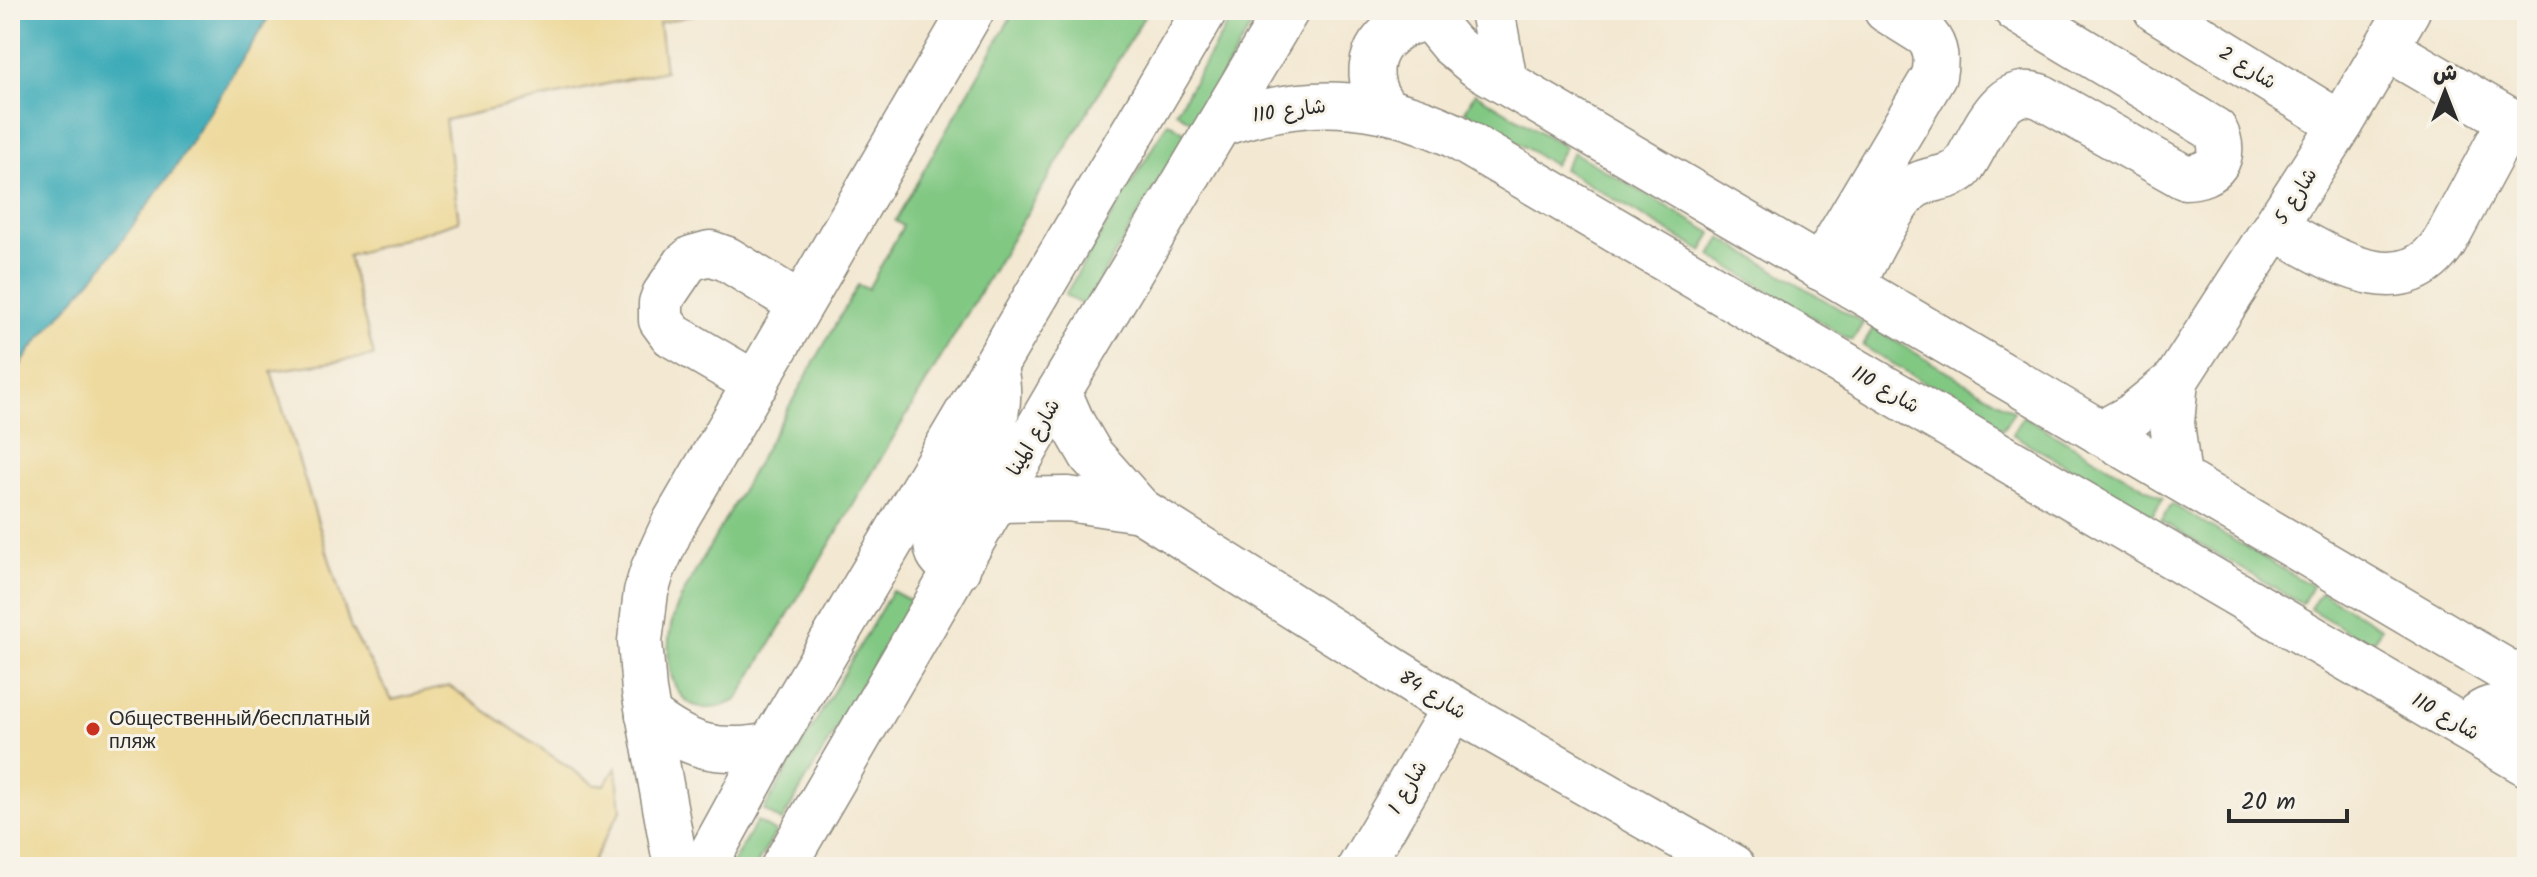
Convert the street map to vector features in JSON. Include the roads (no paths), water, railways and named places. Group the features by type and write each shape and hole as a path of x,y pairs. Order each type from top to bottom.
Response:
{"main road":[{"path":"676,867 641,666 640,641 646,592 653,569 674,523 972,10"},
{"path":"704,867 771,745 1205,10"},
{"name":"شارع المينا","path":"783,867 1059,392 1287,10"},
{"path":"1492,10 1505,82"},
{"path":"1836,277 1901,197 1899,175 1937,62 1935,48 1926,35 1886,10"},
{"path":"1899,175 1954,175 1961,169 2004,101 2022,93 2042,97 2184,177 2197,177 2217,163 2221,152 2215,130 2016,10"},
{"name":"شارع 2","path":"2156,10 2341,124"},
{"name":"شارع 5","path":"2101,433 2132,416 2176,380 2341,124 2408,10"},
{"path":"1386,111 1374,90 1372,78 1372,67 1380,45 1396,28 1433,13 1451,44 1476,65 2527,683"},
{"path":"2275,228 2341,263 2366,272 2391,274 2413,270 2432,258 2445,241 2518,125 2386,48"},
{"name":"شارع 110","path":"1221,124 1253,113 1319,103 1386,111 1432,125 2527,764"},
{"path":"756,384 672,335 661,320 664,295 685,264 692,258 710,253 727,259 800,304"},
{"path":"958,569 944,563 935,544 941,521 995,424 1000,395 994,367"},
{"name":"شارع 5","path":"2176,380 2172,423 2179,478"},
{"name":"شارع 84","path":"1059,392 1091,455 1140,510 1454,708 1733,867"},
{"name":"شارع 84","path":"998,500 1068,499 1140,510"},
{"name":"شارع 1","path":"1360,867 1454,708"},
{"path":"2466,728 2474,718 2489,709 2508,708 2527,717"},
{"path":"648,715 693,744 719,750 745,750 771,745"}],"water":[{"path":"10,10 273,10 175,168 103,266 32,348 10,381"}],"place":[{"name":"Общественный/бесплатный пляж","path":"93,729"}]}
